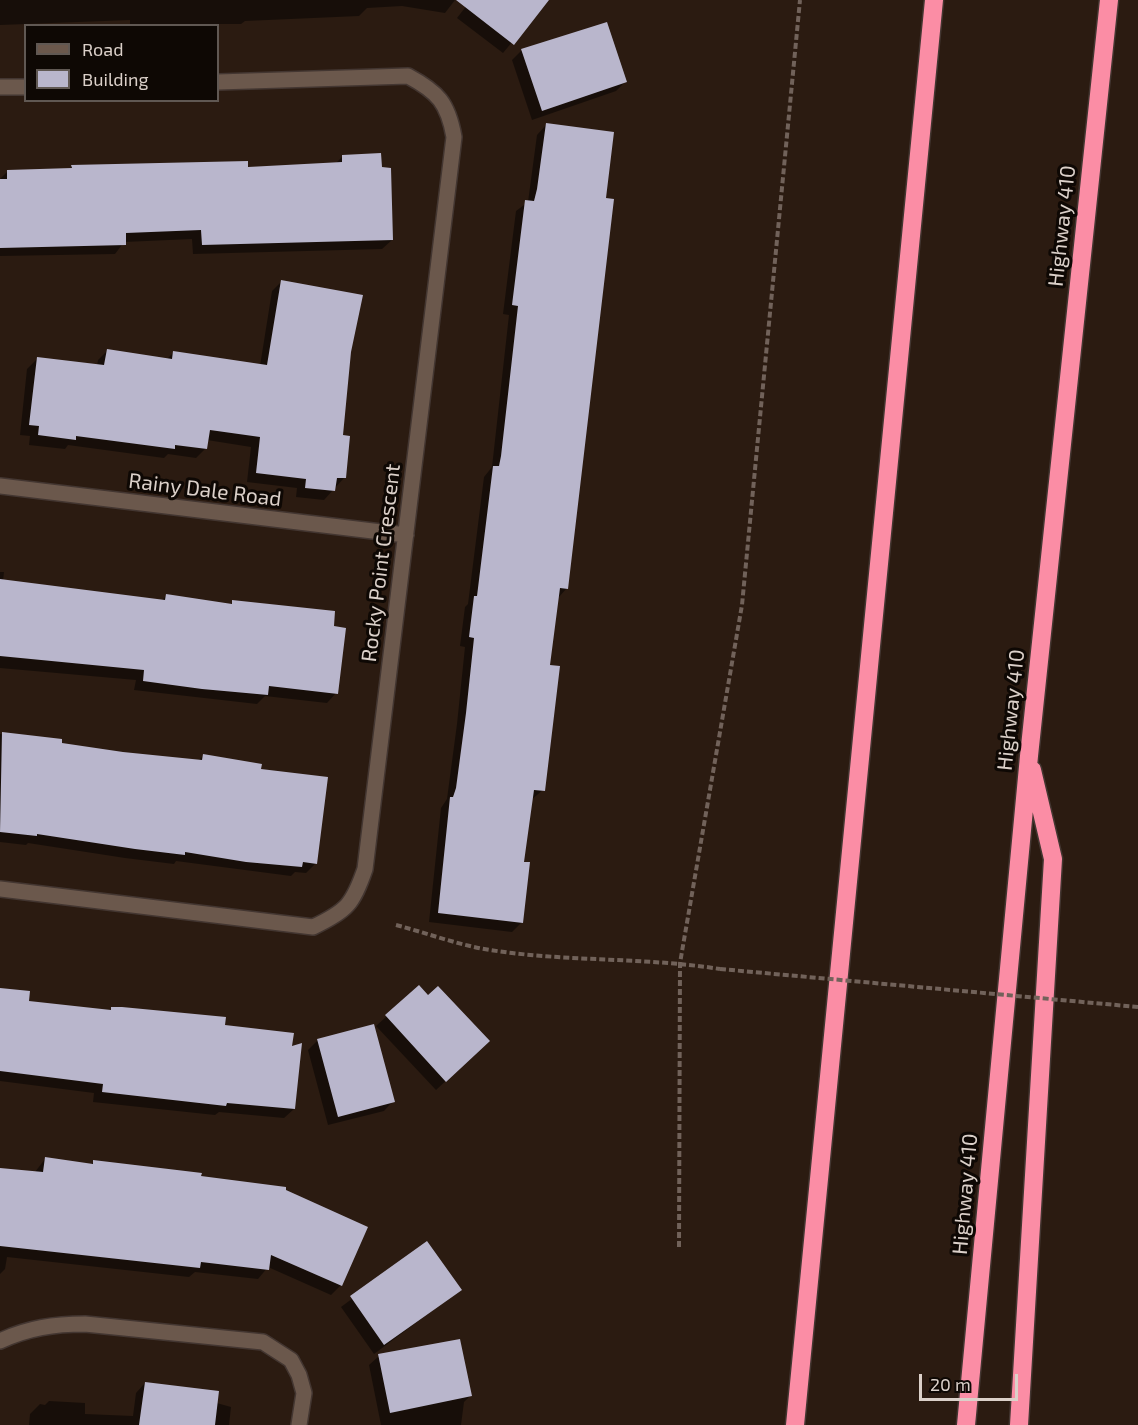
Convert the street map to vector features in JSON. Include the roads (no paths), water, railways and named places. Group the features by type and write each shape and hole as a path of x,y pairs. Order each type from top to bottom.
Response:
{"highway":[{"path":"795,1425 934,0"},
{"name":"Highway 410","path":"966,1425 1029,756 1108,0"},
{"path":"1019,1425 1053,859 1029,756"}],"street":[{"name":"Rocky Point Crescent","path":"0,889 313,927 341,914 355,898 365,869 452,165 454,136 450,112 431,88 408,76 219,81"},
{"path":"0,87 24,87"},
{"name":"Rainy Dale Road","path":"0,486 406,536"},
{"path":"0,1341 31,1329 57,1324 85,1324 263,1342 291,1360 299,1375 304,1394 298,1425"}]}
